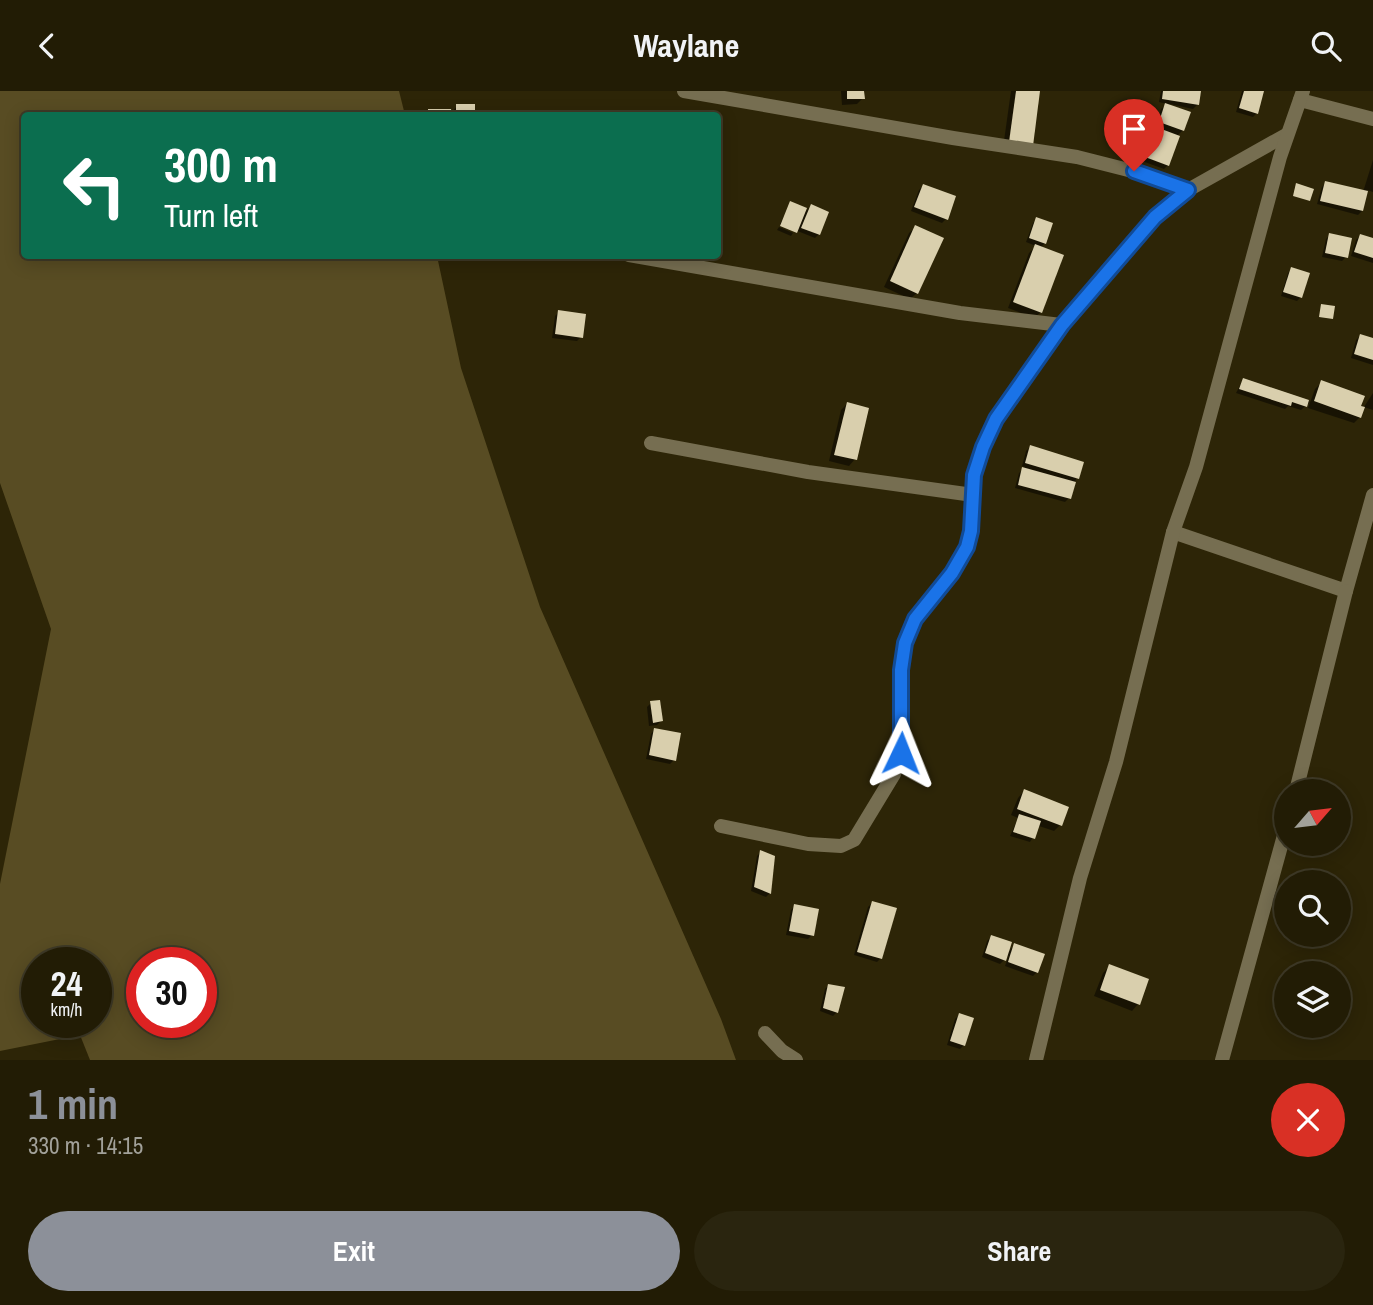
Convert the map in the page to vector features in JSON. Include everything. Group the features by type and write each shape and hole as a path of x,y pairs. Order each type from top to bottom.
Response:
{"street":[{"path":"684,91 1077,157 1152,176 1188,190"},
{"path":"1036,1060 1080,878 1116,762 1173,532 1196,467 1286,135 1301,96 1373,119"},
{"path":"721,826 808,845 841,846 854,840 894,774 901,753 901,670 905,643 915,619 952,573 967,547 971,531 974,475 996,419 1062,325 1155,217 1188,190 1286,135"},
{"path":"652,259 960,313 1062,325"},
{"path":"651,443 808,471 973,495"},
{"path":"1299,779 1373,495"},
{"path":"1173,532 1346,591"},
{"path":"1222,1060 1278,856"},
{"path":"765,1033 782,1051 796,1060"}],"shaded area":[{"path":"0,91 399,91 404,112 21,112 21,259 438,259 461,368 540,607 721,1019 736,1060 90,1060 81,1038 112,1038 112,947 21,947 21,1038 65,1038 0,1051 0,884 51,629 0,483"}],"building":[{"path":"847,91 864,91 865,99 847,99"},
{"path":"1016,91 1040,91 1033,146 1009,142"},
{"path":"1163,91 1201,91 1199,105 1162,99"},
{"path":"1244,91 1264,91 1258,114 1239,108"},
{"path":"1165,103 1191,112 1184,131 1159,122"},
{"path":"456,104 475,104 475,112 456,112"},
{"path":"428,109 451,109 452,112 428,112"},
{"path":"1156,127 1180,136 1169,166 1145,157"},
{"path":"1325,181 1368,191 1363,211 1320,201"},
{"path":"1296,183 1314,189 1310,201 1293,196"},
{"path":"923,184 956,196 948,220 914,207"},
{"path":"790,201 807,208 797,233 780,226"},
{"path":"811,204 829,212 820,235 801,228"},
{"path":"1036,217 1053,223 1046,244 1029,238"},
{"path":"915,225 944,238 918,294 890,281"},
{"path":"1329,233 1352,238 1348,258 1325,253"},
{"path":"1360,234 1373,238 1373,258 1354,252"},
{"path":"1035,244 1064,255 1042,313 1013,302"},
{"path":"1291,267 1310,273 1302,298 1283,292"},
{"path":"1321,304 1335,306 1333,319 1319,317"},
{"path":"558,310 586,314 583,338 555,334"},
{"path":"1360,334 1373,338 1373,360 1354,354"},
{"path":"1243,378 1309,400 1307,407 1292,402 1291,406 1239,389"},
{"path":"1321,380 1365,396 1361,406 1365,407 1361,418 1314,401"},
{"path":"847,402 869,408 857,460 834,455"},
{"path":"1030,445 1084,462 1079,479 1025,463"},
{"path":"1022,467 1076,482 1071,499 1018,485"},
{"path":"660,700 663,721 653,723 650,701"},
{"path":"654,728 681,733 676,761 649,755"},
{"path":"1024,789 1069,807 1062,826 1017,809"},
{"path":"1019,814 1041,821 1035,839 1013,832"},
{"path":"760,850 775,856 771,894 754,887"},
{"path":"872,901 897,908 882,959 857,952"},
{"path":"794,904 819,909 814,936 789,931"},
{"path":"991,935 1012,942 1006,961 985,953"},
{"path":"1014,943 1045,954 1038,973 1008,962"},
{"path":"1109,964 1149,979 1140,1005 1100,990"},
{"path":"828,984 845,987 838,1013 823,1008"},
{"path":"959,1013 974,1018 965,1046 950,1041"}],"route":[{"path":"901,753 901,670 905,643 915,619 952,573 967,547 971,531 974,475 996,419 1062,325 1155,217 1188,190 1134,171"}]}
